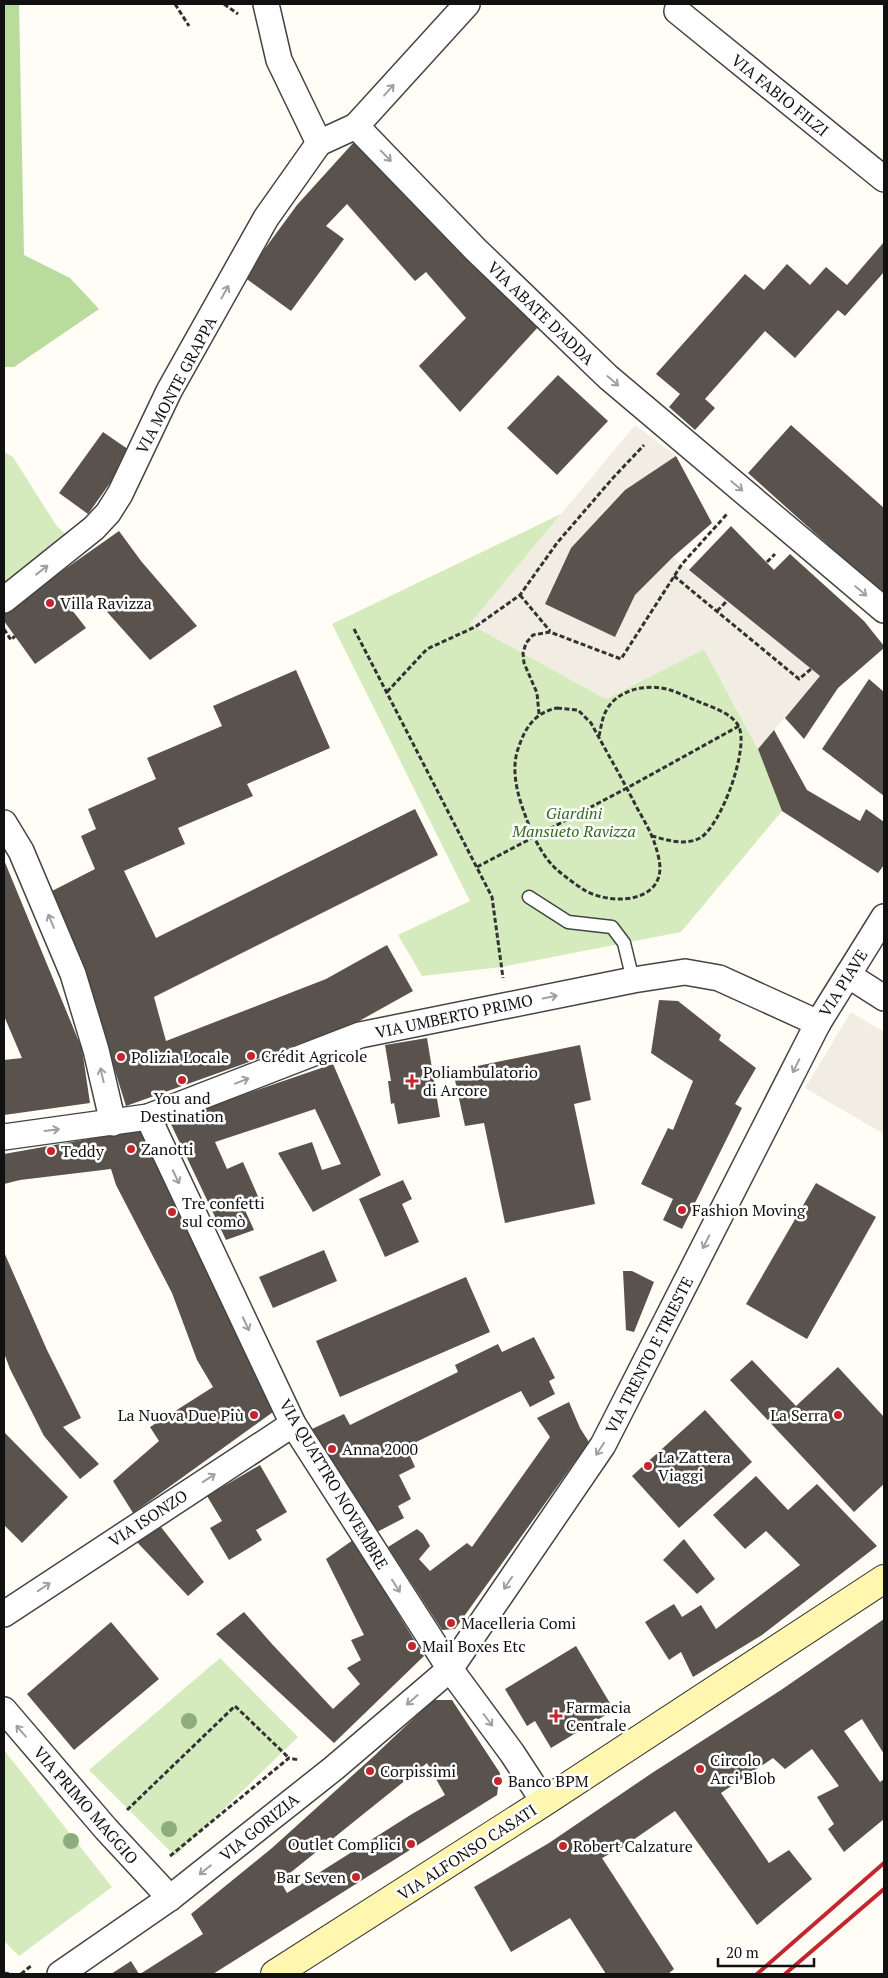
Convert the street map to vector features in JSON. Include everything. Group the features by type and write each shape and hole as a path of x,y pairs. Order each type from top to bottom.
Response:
{"main road":[{"name":"VIA ALFONSO CASATI","path":"275,1974 544,1802 884,1579"}],"street":[{"path":"266,4 279,60 319,143 356,126 467,4"},
{"name":"VIA FABIO FILZI","path":"677,11 884,179"},
{"name":"VIA ABATE D'ADDA","path":"356,126 475,248 608,377 884,610"},
{"name":"VIA MONTE GRAPPA","path":"4,600 94,528 108,513 120,494 168,391 266,218 319,143"},
{"path":"4,823 21,851 73,974 96,1050 112,1123"},
{"name":"VIA PIAVE","path":"818,1023 884,917"},
{"name":"VIA UMBERTO PRIMO","path":"4,1137 148,1117 360,1036 633,980 685,972 719,978 818,1023"},
{"path":"848,975 884,998"},
{"name":"VIA TRENTO E TRIESTE","path":"450,1669 603,1445 818,1023"},
{"name":"VIA QUATTRO NOVEMBRE","path":"148,1117 293,1424 450,1669 512,1753 544,1802"},
{"name":"VIA ISONZO","path":"4,1614 293,1424"},
{"name":"VIA GORIZIA","path":"60,1974 170,1898 334,1768 450,1669"},
{"name":"VIA PRIMO MAGGIO","path":"4,1710 106,1829 170,1898"}],"lane":[{"path":"529,897 568,922 612,928 624,943 633,980"}],"path":[{"path":"175,4 190,26"},
{"path":"224,4 238,14"},
{"path":"387,692 427,649 475,627 520,595 557,543 612,480 664,425"},
{"path":"520,595 550,632 621,659 682,564 746,493"},
{"path":"674,576 800,679 811,669"},
{"path":"717,611 727,601"},
{"path":"4,629 11,640 15,636"},
{"path":"354,629 492,897 506,1006"},
{"path":"539,714 537,693 527,672 523,653 526,643 532,635 550,632"},
{"path":"599,737 606,711 612,701 622,694 636,689 652,687 669,690 717,709 729,716 739,726 742,752 724,805 712,826 700,838 688,842 673,842 652,836"},
{"path":"557,708 578,710 591,723 599,737 652,836 659,857 659,876 654,888 635,898 605,897 586,891 555,867 533,838 520,802 515,770 516,752 521,739 539,714 557,708"},
{"path":"477,867 627,788 739,726"},
{"path":"106,1829 235,1706 289,1758"},
{"path":"4,1973 12,1974"}],"green space":[{"path":"4,4 19,4 24,255 70,278 99,309 14,367 4,367"},
{"path":"4,452 13,457 56,525 70,539 4,585"},
{"name":"Giardini Mansueto Ravizza","path":"561,514 470,624 606,699 704,649 758,749 782,811 681,932 502,967 422,976 398,935 470,901 332,624"},
{"path":"220,1658 298,1737 175,1856 89,1770"},
{"path":"4,1750 112,1887 19,1956 4,1941"}],"shaded area":[{"path":"635,425 676,456 625,490 571,548 545,604 615,637 635,595 673,557 820,676 758,749 704,649 606,699 470,624"},
{"path":"851,1012 884,1032 884,1134 805,1088"}],"building":[{"path":"354,142 457,250 540,325 460,412 419,366 466,318 426,272 415,281 347,204 326,226 344,239 291,311 244,277 297,205"},
{"path":"884,242 884,272 845,316 838,310 795,358 765,331 705,399 715,408 695,430 669,407 680,394 656,374 745,274 764,290 787,264 810,285 826,267 847,285"},
{"path":"558,375 608,421 557,475 507,428"},
{"path":"791,425 884,508 884,595 748,473"},
{"path":"103,432 132,452 88,514 59,493"},
{"path":"676,456 712,523 673,557 635,595 615,637 545,604 571,548 625,490"},
{"path":"731,526 774,570 790,554 864,621 884,646 838,688 804,739 785,718 820,676 689,570"},
{"path":"119,531 141,561 197,626 150,660 92,595 72,610 86,628 35,664 4,621 4,612"},
{"path":"296,670 330,748 247,784 253,796 178,828 185,844 124,871 156,938 415,809 438,855 154,997 166,1041 326,979 387,945 413,991 352,1025 126,1106 85,974 52,891 95,869 81,836 96,829 88,809 156,779 147,758 222,726 213,706"},
{"path":"869,679 884,692 884,796 822,749"},
{"path":"774,730 807,790 860,821 866,809 884,822 884,865 878,873 782,811 758,749"},
{"path":"4,860 82,1049 90,1103 4,1115 4,1060 22,1058 4,1016"},
{"path":"659,1000 678,1001 721,1035 719,1040 756,1068 735,1104 742,1108 682,1229 663,1220 673,1199 641,1184 668,1128 673,1130 693,1081 651,1053"},
{"name":"Poliambulatorio di Arcore","path":"427,1038 440,1117 398,1124 394,1103 391,1104 388,1081 391,1081 385,1045"},
{"path":"580,1045 591,1100 574,1104 595,1204 505,1223 484,1123 465,1126 453,1071"},
{"path":"333,1064 381,1175 313,1212 278,1153 312,1142 322,1170 341,1164 315,1109 215,1142 227,1169 243,1162 260,1201 244,1208 254,1230 226,1240 169,1120"},
{"path":"144,1129 273,1412 133,1513 113,1481 159,1441 150,1427 213,1387 197,1360 172,1293 116,1185 111,1169 20,1180 4,1184 4,1154"},
{"path":"403,1180 412,1199 402,1204 419,1242 385,1257 359,1199"},
{"path":"816,1183 876,1217 807,1339 746,1304"},
{"path":"324,1250 337,1281 273,1308 259,1277"},
{"path":"4,1252 47,1350 81,1418 63,1427 99,1464 80,1479 44,1436 10,1369 4,1353"},
{"path":"623,1271 632,1271 654,1282 634,1332 626,1330"},
{"path":"466,1277 490,1332 340,1397 316,1341"},
{"path":"534,1337 555,1378 549,1381 555,1394 530,1407 521,1391 406,1447 415,1467 399,1475 411,1499 398,1506 404,1518 377,1532 312,1429 344,1414 350,1425 458,1372 455,1365 498,1344 502,1352"},
{"path":"752,1360 796,1406 838,1367 884,1417 884,1484 854,1512 730,1380"},
{"path":"569,1402 580,1428 589,1442 455,1629 442,1630 388,1547 417,1529 423,1534 430,1546 419,1559 430,1571 467,1543 472,1547 550,1437 537,1418"},
{"path":"705,1410 752,1462 679,1528 632,1476"},
{"path":"4,1432 68,1497 22,1543 4,1525"},
{"path":"260,1465 287,1512 256,1530 262,1540 229,1560 210,1528 222,1521 207,1496"},
{"path":"756,1476 788,1510 817,1484 877,1546 762,1635 693,1677 681,1652 669,1660 645,1622 674,1604 682,1617 701,1605 716,1629 800,1565 766,1531 745,1549 713,1515"},
{"path":"161,1527 204,1582 188,1596 135,1540"},
{"path":"684,1539 715,1579 697,1594 663,1560"},
{"path":"353,1540 424,1656 334,1743 216,1634 244,1612 333,1709 360,1684 347,1668 361,1660 351,1640 364,1635 326,1559"},
{"path":"884,1619 884,1754 862,1719 844,1731 880,1782 884,1779 884,1819 844,1852 828,1829 834,1824 817,1797 839,1786 812,1749 785,1769 773,1758 721,1793 769,1863 789,1850 812,1879 757,1925 675,1811 623,1847 602,1858 674,1969 668,1974 606,1974 570,1918 511,1952 474,1887 549,1843 652,1773 781,1690"},
{"path":"111,1622 159,1679 74,1750 27,1694"},
{"path":"576,1646 614,1710 551,1748 535,1721 527,1726 505,1689"},
{"path":"433,1700 452,1700 500,1773 497,1795 213,1974 140,1974 203,1934 191,1914 272,1848","holes":["427,1763 445,1795 412,1814 287,1893 282,1884 290,1873"]},
{"path":"131,1961 139,1974 111,1974"}],"railway":[{"path":"757,1974 884,1863"},
{"path":"785,1974 884,1889"}],"place":[{"name":"Villa Ravizza","path":"50,603"},
{"name":"Crédit Agricole","path":"251,1056"},
{"name":"Polizia Locale","path":"121,1057"},
{"name":"You and Destination","path":"182,1080"},
{"name":"Poliambulatorio di Arcore","path":"412,1081"},
{"name":"Zanotti","path":"131,1149"},
{"name":"Teddy","path":"51,1151"},
{"name":"Fashion Moving","path":"682,1210"},
{"name":"Tre confetti sul comò","path":"172,1212"},
{"name":"La Nuova Due Più","path":"254,1415"},
{"name":"La Serra","path":"838,1415"},
{"name":"Anna 2000","path":"332,1449"},
{"name":"La Zattera Viaggi","path":"648,1466"},
{"name":"Macelleria Comi","path":"451,1623"},
{"name":"Mail Boxes Etc","path":"412,1646"},
{"name":"Farmacia Centrale","path":"556,1716"},
{"name":"Circolo Arci Blob","path":"700,1769"},
{"name":"Corpissimi","path":"370,1771"},
{"name":"Banco BPM","path":"498,1781"},
{"name":"Outlet Complici","path":"411,1844"},
{"name":"Robert Calzature","path":"563,1846"},
{"name":"Bar Seven","path":"356,1877"}]}
